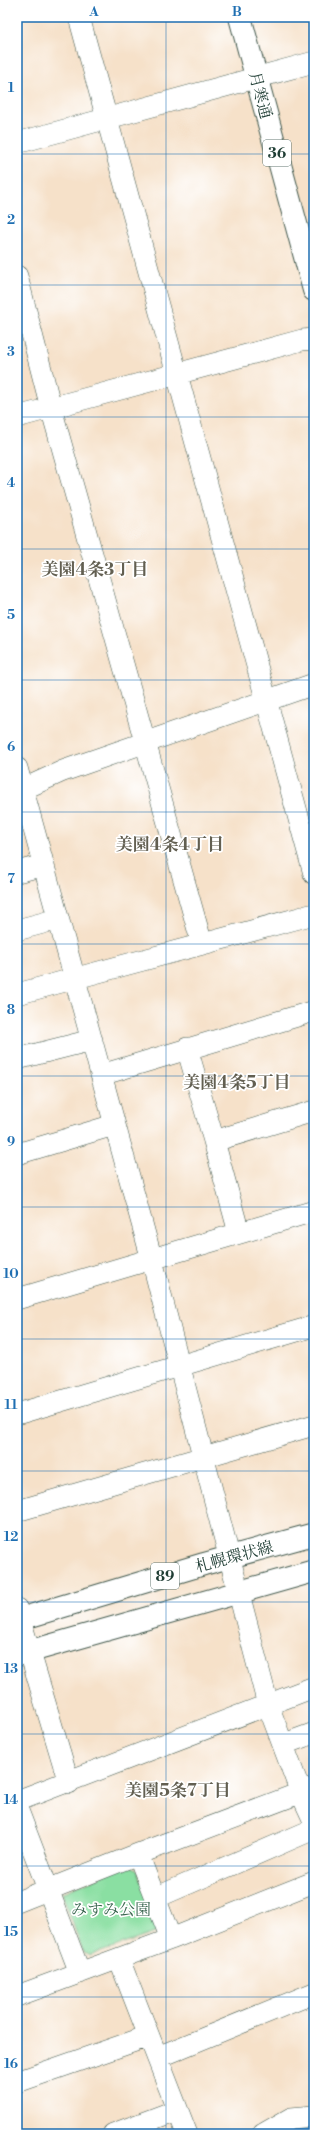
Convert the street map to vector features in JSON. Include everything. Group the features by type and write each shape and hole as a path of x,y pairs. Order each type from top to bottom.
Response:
{"main road":[{"name":"月寒通","path":"240,17 314,290"},
{"name":"札幌環状線","path":"18,1616 314,1534"},
{"name":"89","path":"24,1653 314,1571"}],"street":[{"path":"79,17 108,118 265,702 314,874"},
{"path":"17,143 314,62"},
{"path":"17,276 51,408 202,944"},
{"path":"17,417 302,340 314,339"},
{"path":"20,791 63,771 314,684"},
{"path":"17,768 20,791 44,865 152,1260 203,1458 240,1592 268,1705 284,1744 308,1791 314,1821"},
{"path":"17,872 44,865"},
{"path":"17,994 314,914"},
{"path":"17,930 58,919"},
{"path":"101,1075 314,1011"},
{"path":"17,1059 92,1040"},
{"path":"188,1048 239,1233"},
{"path":"214,1141 314,1111"},
{"path":"17,1154 114,1125"},
{"path":"17,1299 314,1211"},
{"path":"17,1414 314,1326"},
{"path":"17,1511 314,1425"},
{"path":"18,1616 24,1653 69,1783"},
{"path":"17,1801 69,1783 314,1687"},
{"path":"284,1744 314,1732"},
{"path":"17,1902 138,1854 308,1791"},
{"path":"17,1808 50,1889 80,1973"},
{"path":"155,1898 314,1829"},
{"path":"138,1854 172,1939"},
{"path":"17,1996 172,1939 314,1882"},
{"path":"119,1959 187,2134"},
{"path":"158,2057 314,1993"},
{"path":"17,2082 149,2036"},
{"path":"113,2134 177,2110"},
{"path":"263,2134 291,2118 314,2116"}],"green space":[{"name":"みすみ公園","path":"129,1864 138,1870 158,1932 91,1955 83,1952 62,1893"}],"waterway":[{"path":"296,2134 314,2133"}],"district":[{"name":"美園4条3丁目","path":"95,569"},
{"name":"美園4条4丁目","path":"170,844"},
{"name":"美園4条5丁目","path":"237,1082"},
{"name":"美園5条7丁目","path":"178,1790"}]}
